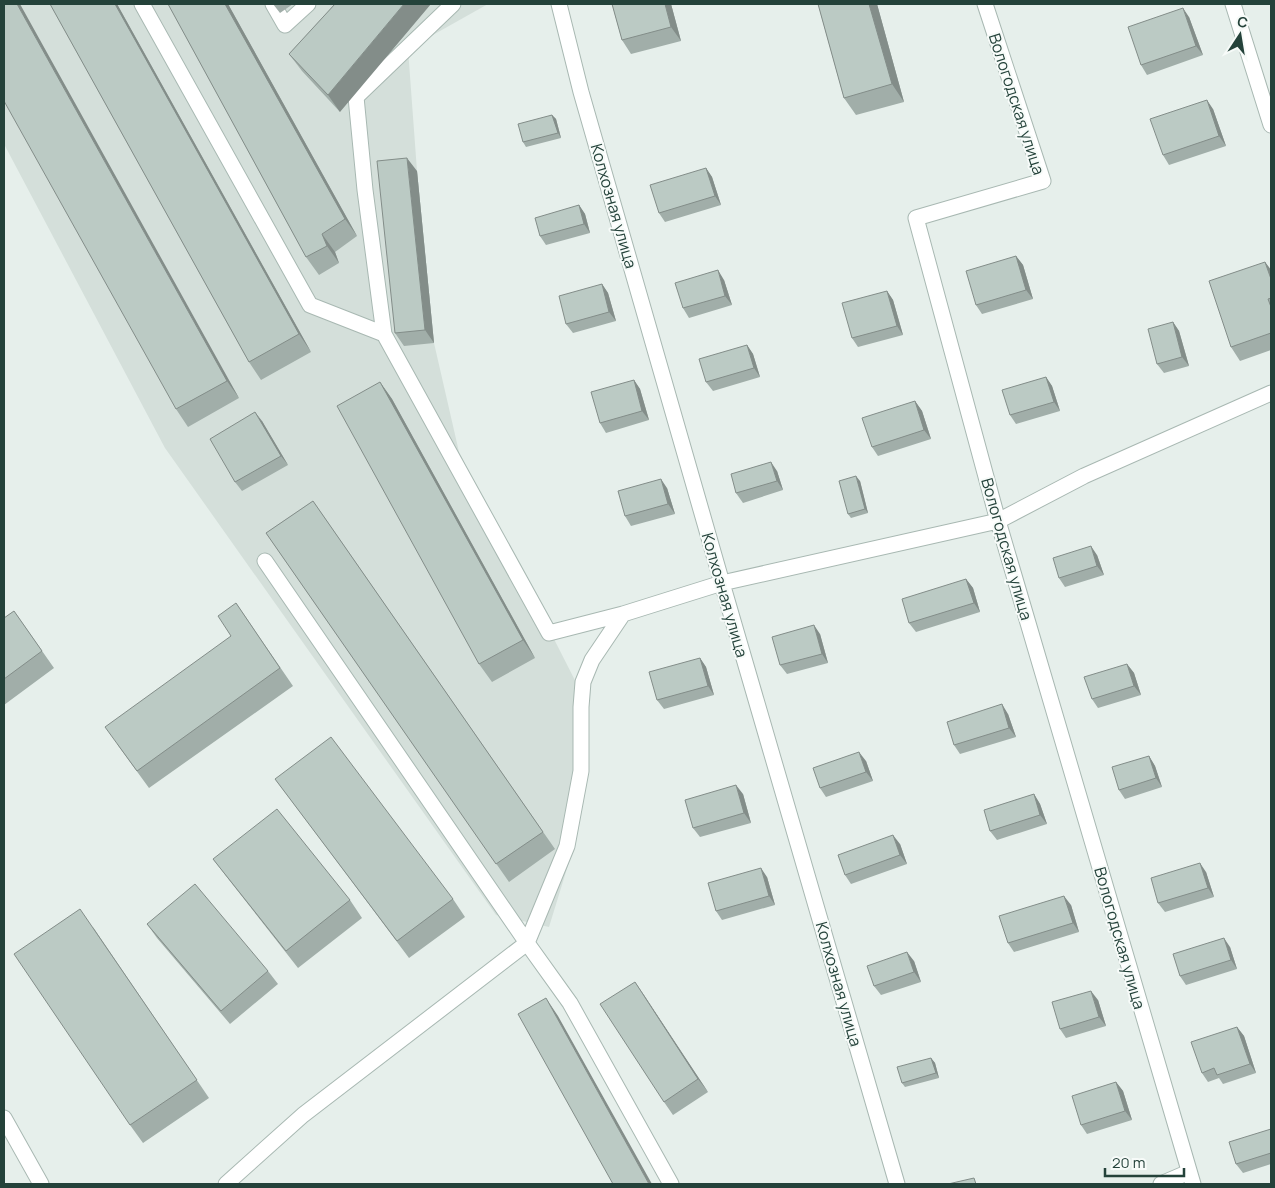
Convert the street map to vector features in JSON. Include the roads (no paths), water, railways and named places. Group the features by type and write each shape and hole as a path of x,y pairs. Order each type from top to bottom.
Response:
{"street":[{"path":"142,4 310,305 384,334"},
{"path":"273,4 285,25 308,4"},
{"path":"453,4 356,97 365,190 384,334 549,634 623,614 722,582 998,521 1084,476 1271,392"},
{"name":"Колхозная улица","path":"559,4 581,92 898,1184"},
{"name":"Вологодская улица","path":"985,4 1044,181 916,218 998,521 1191,1178"},
{"path":"1233,4 1271,125"},
{"path":"265,561 570,1003 671,1184"},
{"path":"226,1184 303,1115 527,943 567,846 581,771 583,682 592,660 623,614"},
{"path":"4,1118 41,1184"},
{"path":"1161,1184 1191,1178"}]}
